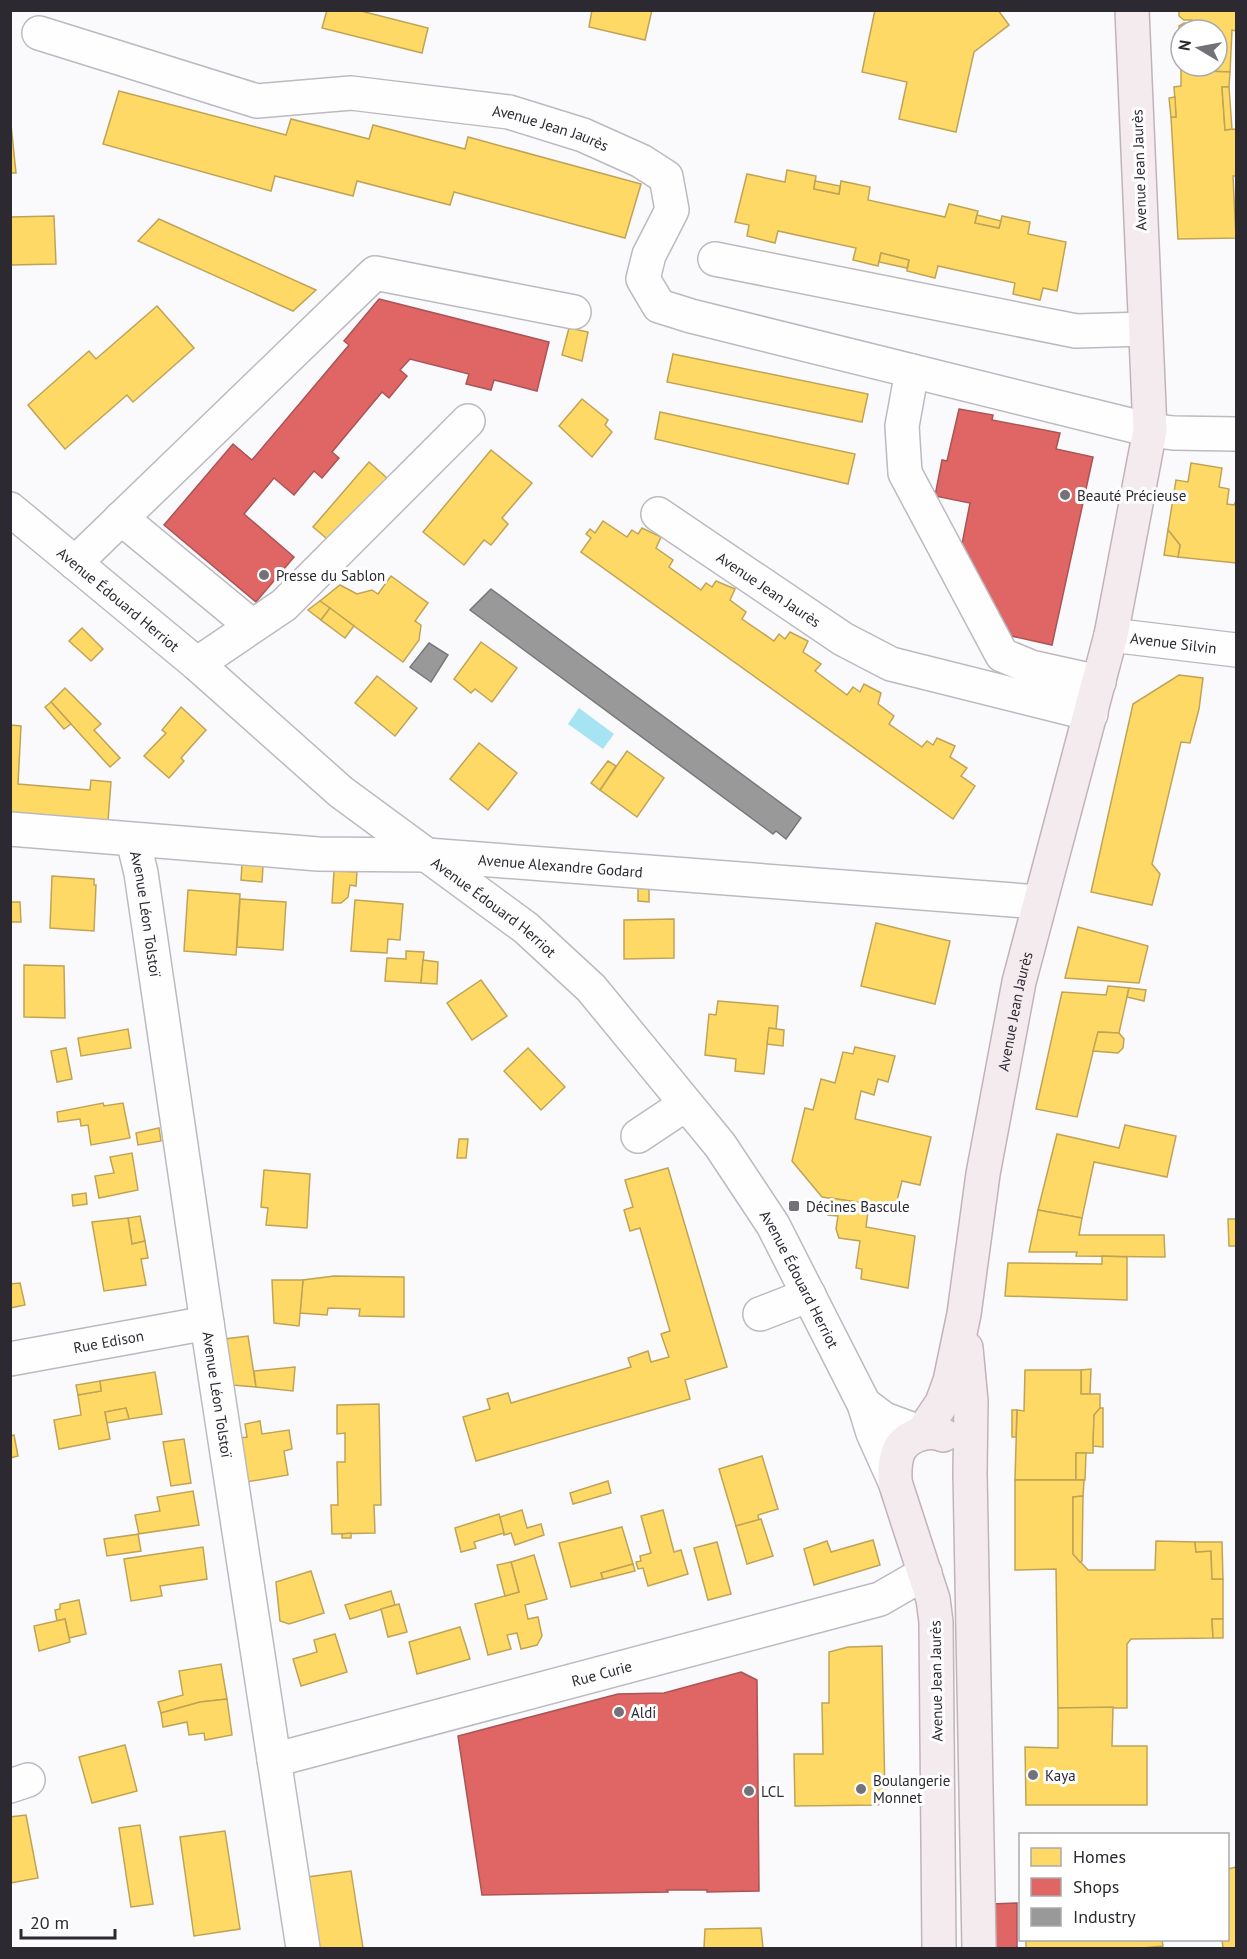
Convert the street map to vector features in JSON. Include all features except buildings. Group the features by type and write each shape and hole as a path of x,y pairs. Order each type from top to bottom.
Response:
{"main road":[{"name":"Avenue Jean Jaurès","path":"922,1433 942,1403 950,1381 964,1314 983,1174 1019,982 1111,635 1150,430 1132,10"},
{"name":"Avenue Jean Jaurès","path":"964,1314 971,1401 969,1473 979,1948"},
{"name":"Avenue Jean Jaurès","path":"939,1948 936,1622 933,1599 895,1482 895,1464 899,1450 911,1438 922,1433 937,1432 952,1438 964,1452 969,1473"}],"street":[{"name":"Avenue Jean Jaurès","path":"39,33 257,101 351,93 509,112 583,135 641,161 666,177 672,210 650,255 643,279 659,306 691,316 1150,430"},
{"path":"715,259 1076,331 1145,329"},
{"path":"75,562 375,273 574,312"},
{"path":"912,371 902,426 905,473 1002,656 1031,667 1099,682"},
{"path":"197,664 284,605 468,421"},
{"path":"1150,430 1173,433 1236,434"},
{"name":"Avenue Édouard Herriot","path":"10,509 197,664 341,792 526,928 591,988 720,1145 773,1225 864,1404 873,1433 895,1482"},
{"name":"Avenue Jean Jaurès","path":"657,514 843,639 891,664 1091,714"},
{"path":"121,518 252,627"},
{"name":"Avenue Silvin","path":"1111,635 1236,650"},
{"name":"Avenue Alexandre Godard","path":"10,829 318,854 427,855 1039,902"},
{"name":"Avenue Léon Tolstoï","path":"133,840 141,873 303,1948"},
{"path":"638,1136 686,1104"},
{"path":"760,1314 809,1295"},
{"name":"Rue Edison","path":"10,1359 207,1323"},
{"path":"864,1404 884,1419 922,1433"},
{"name":"Rue Curie","path":"274,1760 880,1599 925,1573"}],"water":[{"path":"579,708 614,734 603,749 568,724"}],"place":[{"name":"Beauté Précieuse","path":"1065,495"},
{"name":"Presse du Sablon","path":"264,575"},
{"name":"Décines Bascule","path":"794,1206"},
{"name":"Aldi","path":"619,1712"},
{"name":"Kaya","path":"1033,1775"},
{"name":"Boulangerie Monnet","path":"861,1789"},
{"name":"LCL","path":"749,1791"}]}
